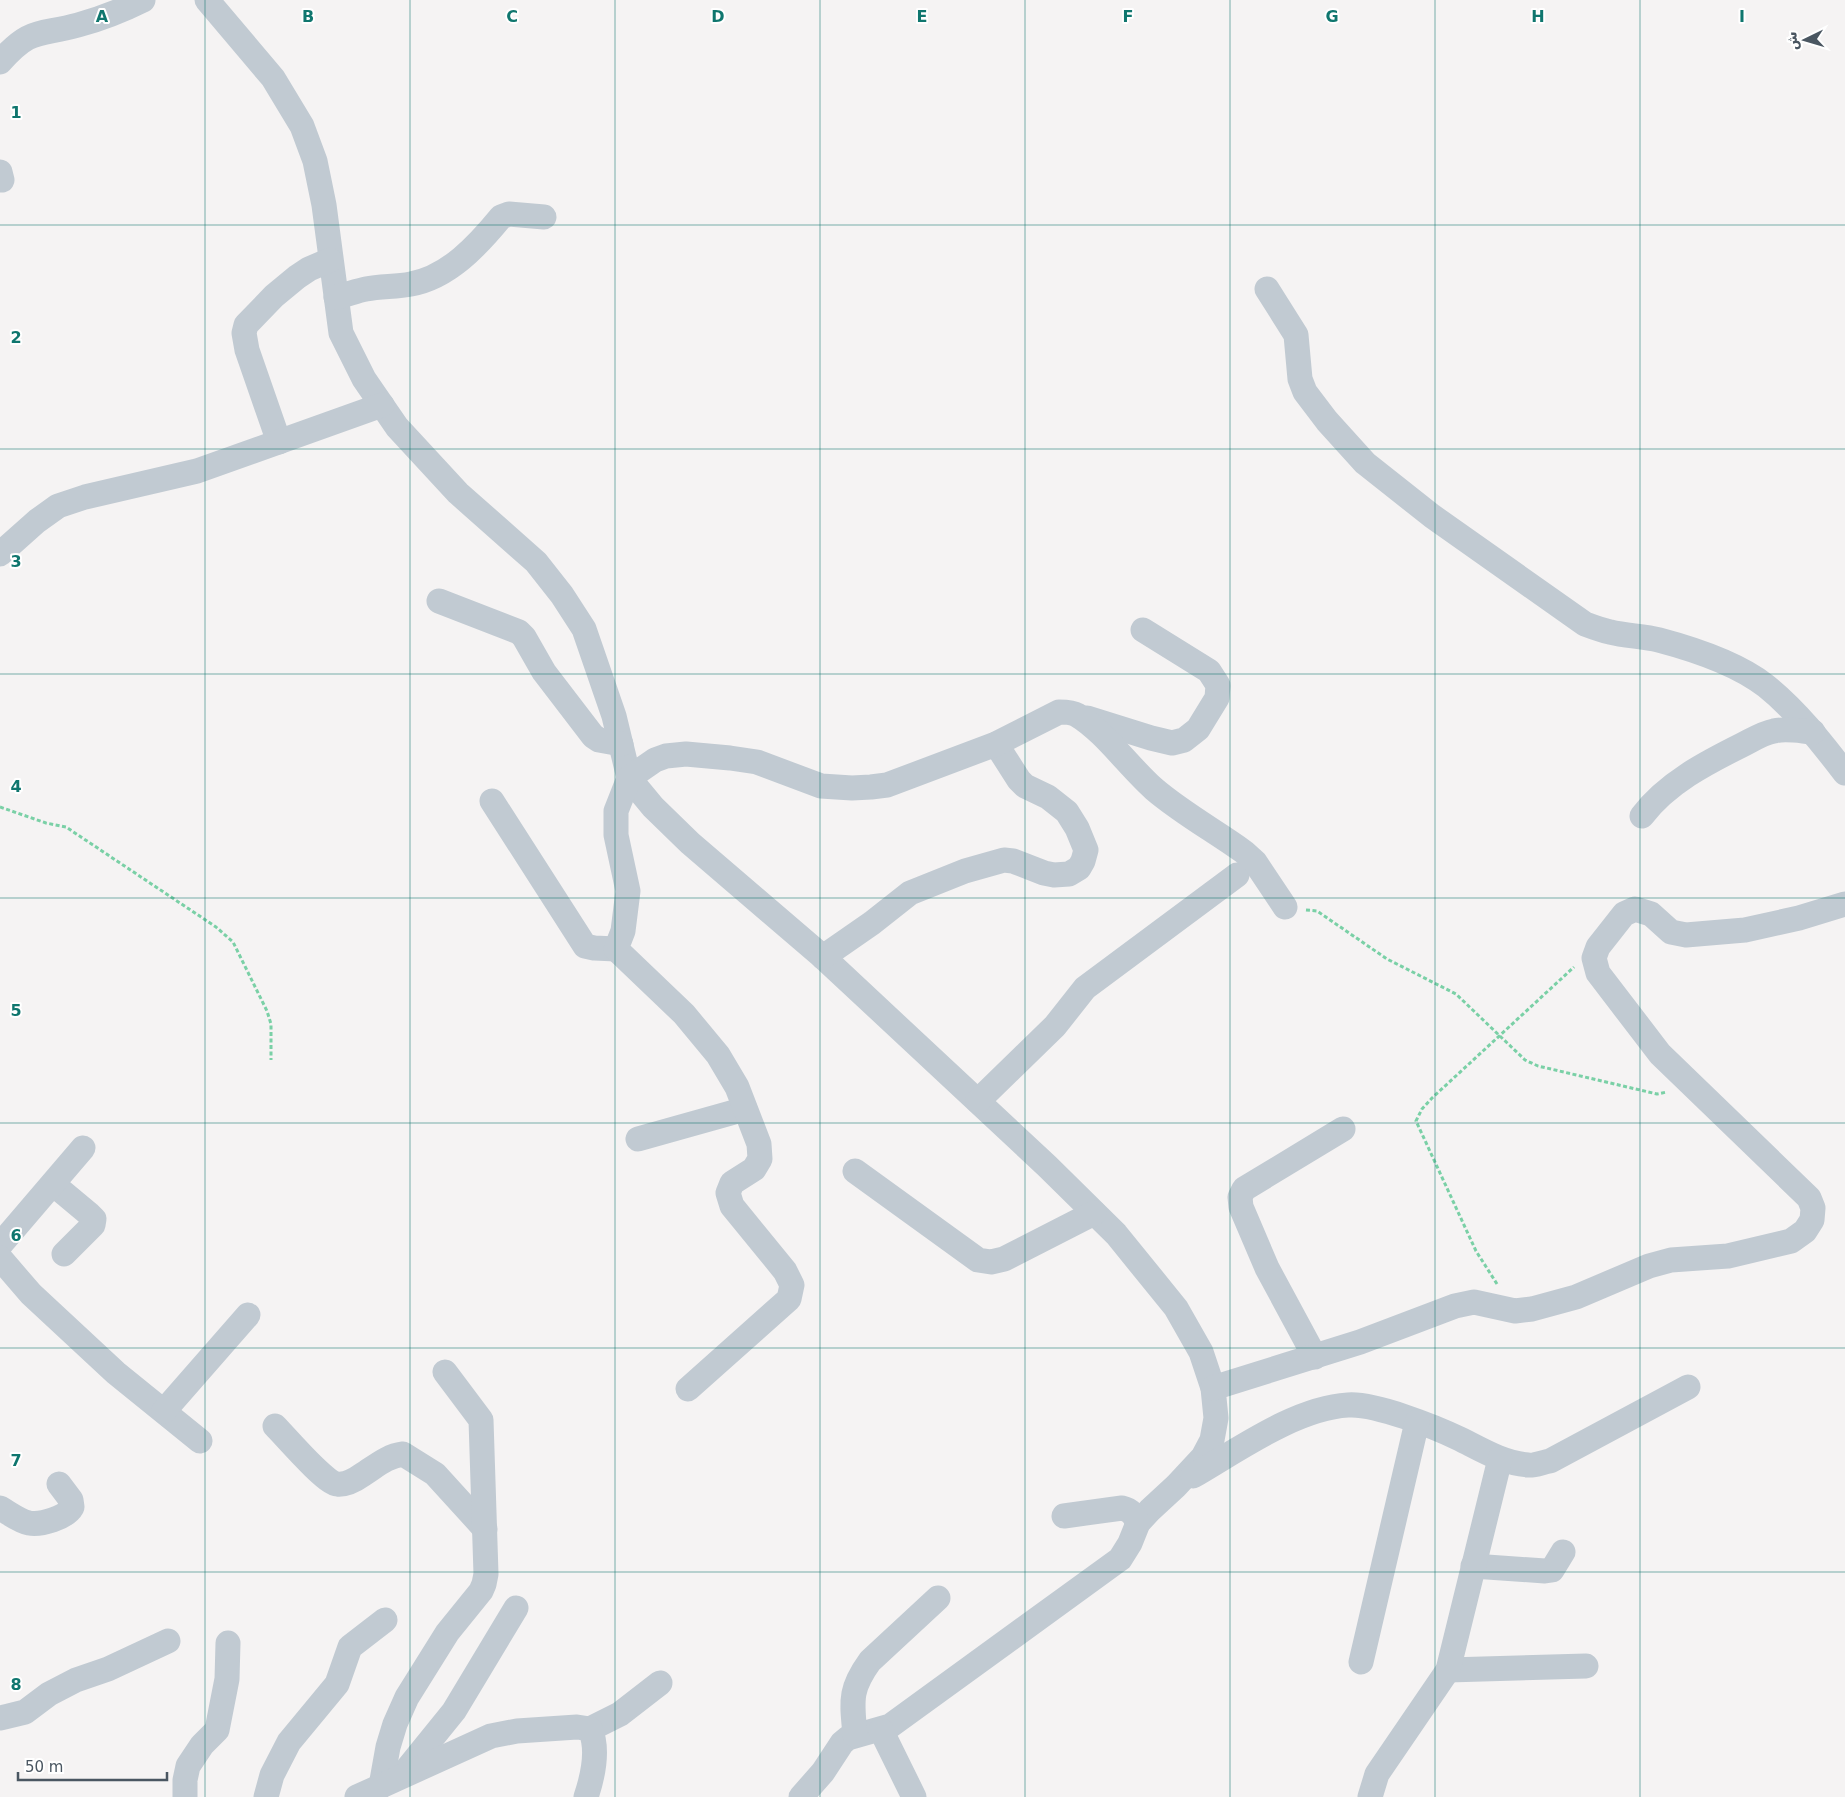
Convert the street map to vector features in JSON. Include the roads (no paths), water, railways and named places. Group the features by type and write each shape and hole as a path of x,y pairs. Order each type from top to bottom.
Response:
{"street":[{"path":"0,62 14,46 27,36 39,32 77,26 143,0"},
{"path":"207,0 273,78 302,126 315,161 324,205 341,332 364,379 396,427 458,493 536,562 562,595 584,629 614,716 629,778 653,807 690,843 824,957 978,1101 1116,1234 1144,1266 1176,1308 1201,1352 1213,1388 1216,1418 1212,1440 1203,1457 1138,1523 1130,1543 1120,1559 898,1721 882,1730 855,1735 842,1743 823,1772 801,1797"},
{"path":"336,297 366,289 423,281 441,273 462,259 501,217 509,214 544,217"},
{"path":"279,442 247,350 244,333 246,325 274,296 296,277 310,268 330,260"},
{"path":"1267,289 1296,335 1300,379 1305,392 1327,421 1365,463 1400,492 1585,624 1609,632 1658,640 1712,658 1746,673 1766,686 1813,732 1845,773"},
{"path":"0,554 37,521 58,506 85,497 197,471 382,405"},
{"path":"439,601 519,632 530,644 544,672 593,736 598,740 621,744"},
{"path":"616,949 623,931 628,891 616,835 616,811 629,778 655,760 666,756 686,754 757,762 822,786 844,788 872,787 887,785 996,744 1059,712 1070,712 1172,743 1184,740 1198,729 1217,698 1218,685 1209,671 1144,630"},
{"path":"1077,715 1110,744 1154,788 1255,862 1286,907"},
{"path":"1642,816 1655,799 1666,790 1707,763 1756,738 1773,730 1813,732"},
{"path":"824,957 910,893 965,871 1004,860 1013,861 1054,875 1069,874 1079,868 1084,861 1086,850 1077,828 1067,812 1048,797 1025,786 1019,780 996,744"},
{"path":"492,801 585,946 616,949 684,1014 712,1048 737,1087 759,1144 760,1159 754,1169 732,1183 728,1193 732,1206 785,1271 792,1285 789,1299 688,1389"},
{"path":"978,1101 1055,1026 1085,988 1237,875"},
{"path":"1213,1388 1360,1342 1455,1306 1474,1302 1516,1311 1532,1309 1576,1297 1649,1266 1671,1260 1728,1256 1760,1250 1791,1241 1805,1231 1812,1220 1814,1208 1809,1198 1660,1054 1598,972 1594,958 1598,947 1624,914 1635,910 1651,914 1671,932 1686,935 1745,930 1799,918 1845,904"},
{"path":"638,1139 745,1109"},
{"path":"1315,1357 1267,1268 1241,1206 1240,1197 1244,1189 1342,1129"},
{"path":"0,1245 83,1148"},
{"path":"855,1171 978,1260 991,1262 1004,1259 1094,1213"},
{"path":"53,1184 94,1219 93,1225 64,1254"},
{"path":"0,1258 31,1294 116,1372 200,1441"},
{"path":"164,1411 248,1315"},
{"path":"391,1781 395,1724 407,1697 447,1633 484,1584 485,1529 481,1420 445,1372"},
{"path":"1176,1486 1265,1434 1315,1410 1349,1404 1387,1411 1456,1437 1500,1459 1529,1466 1550,1461 1688,1387"},
{"path":"1361,1662 1417,1422"},
{"path":"275,1426 332,1483 337,1484 355,1480 388,1458 403,1454 435,1474 485,1529"},
{"path":"1370,1797 1377,1774 1448,1670 1500,1459"},
{"path":"0,1508 28,1523 38,1523 63,1516 72,1507 70,1500 59,1484"},
{"path":"1064,1516 1122,1508 1133,1513 1138,1523"},
{"path":"1473,1566 1552,1570 1563,1552"},
{"path":"855,1735 852,1700 861,1674 870,1661 938,1598"},
{"path":"391,1781 454,1711 516,1608"},
{"path":"266,1797 272,1776 289,1742 336,1684 350,1647 385,1620"},
{"path":"0,1718 25,1712 49,1694 76,1680 108,1669 168,1641"},
{"path":"185,1797 185,1780 188,1766 202,1745 217,1730 227,1679 228,1643"},
{"path":"1448,1670 1586,1666"},
{"path":"358,1797 491,1736 517,1731 577,1727 590,1729 620,1714 660,1683"},
{"path":"586,1797 592,1779 595,1740 590,1729"},
{"path":"882,1730 914,1797"}]}
